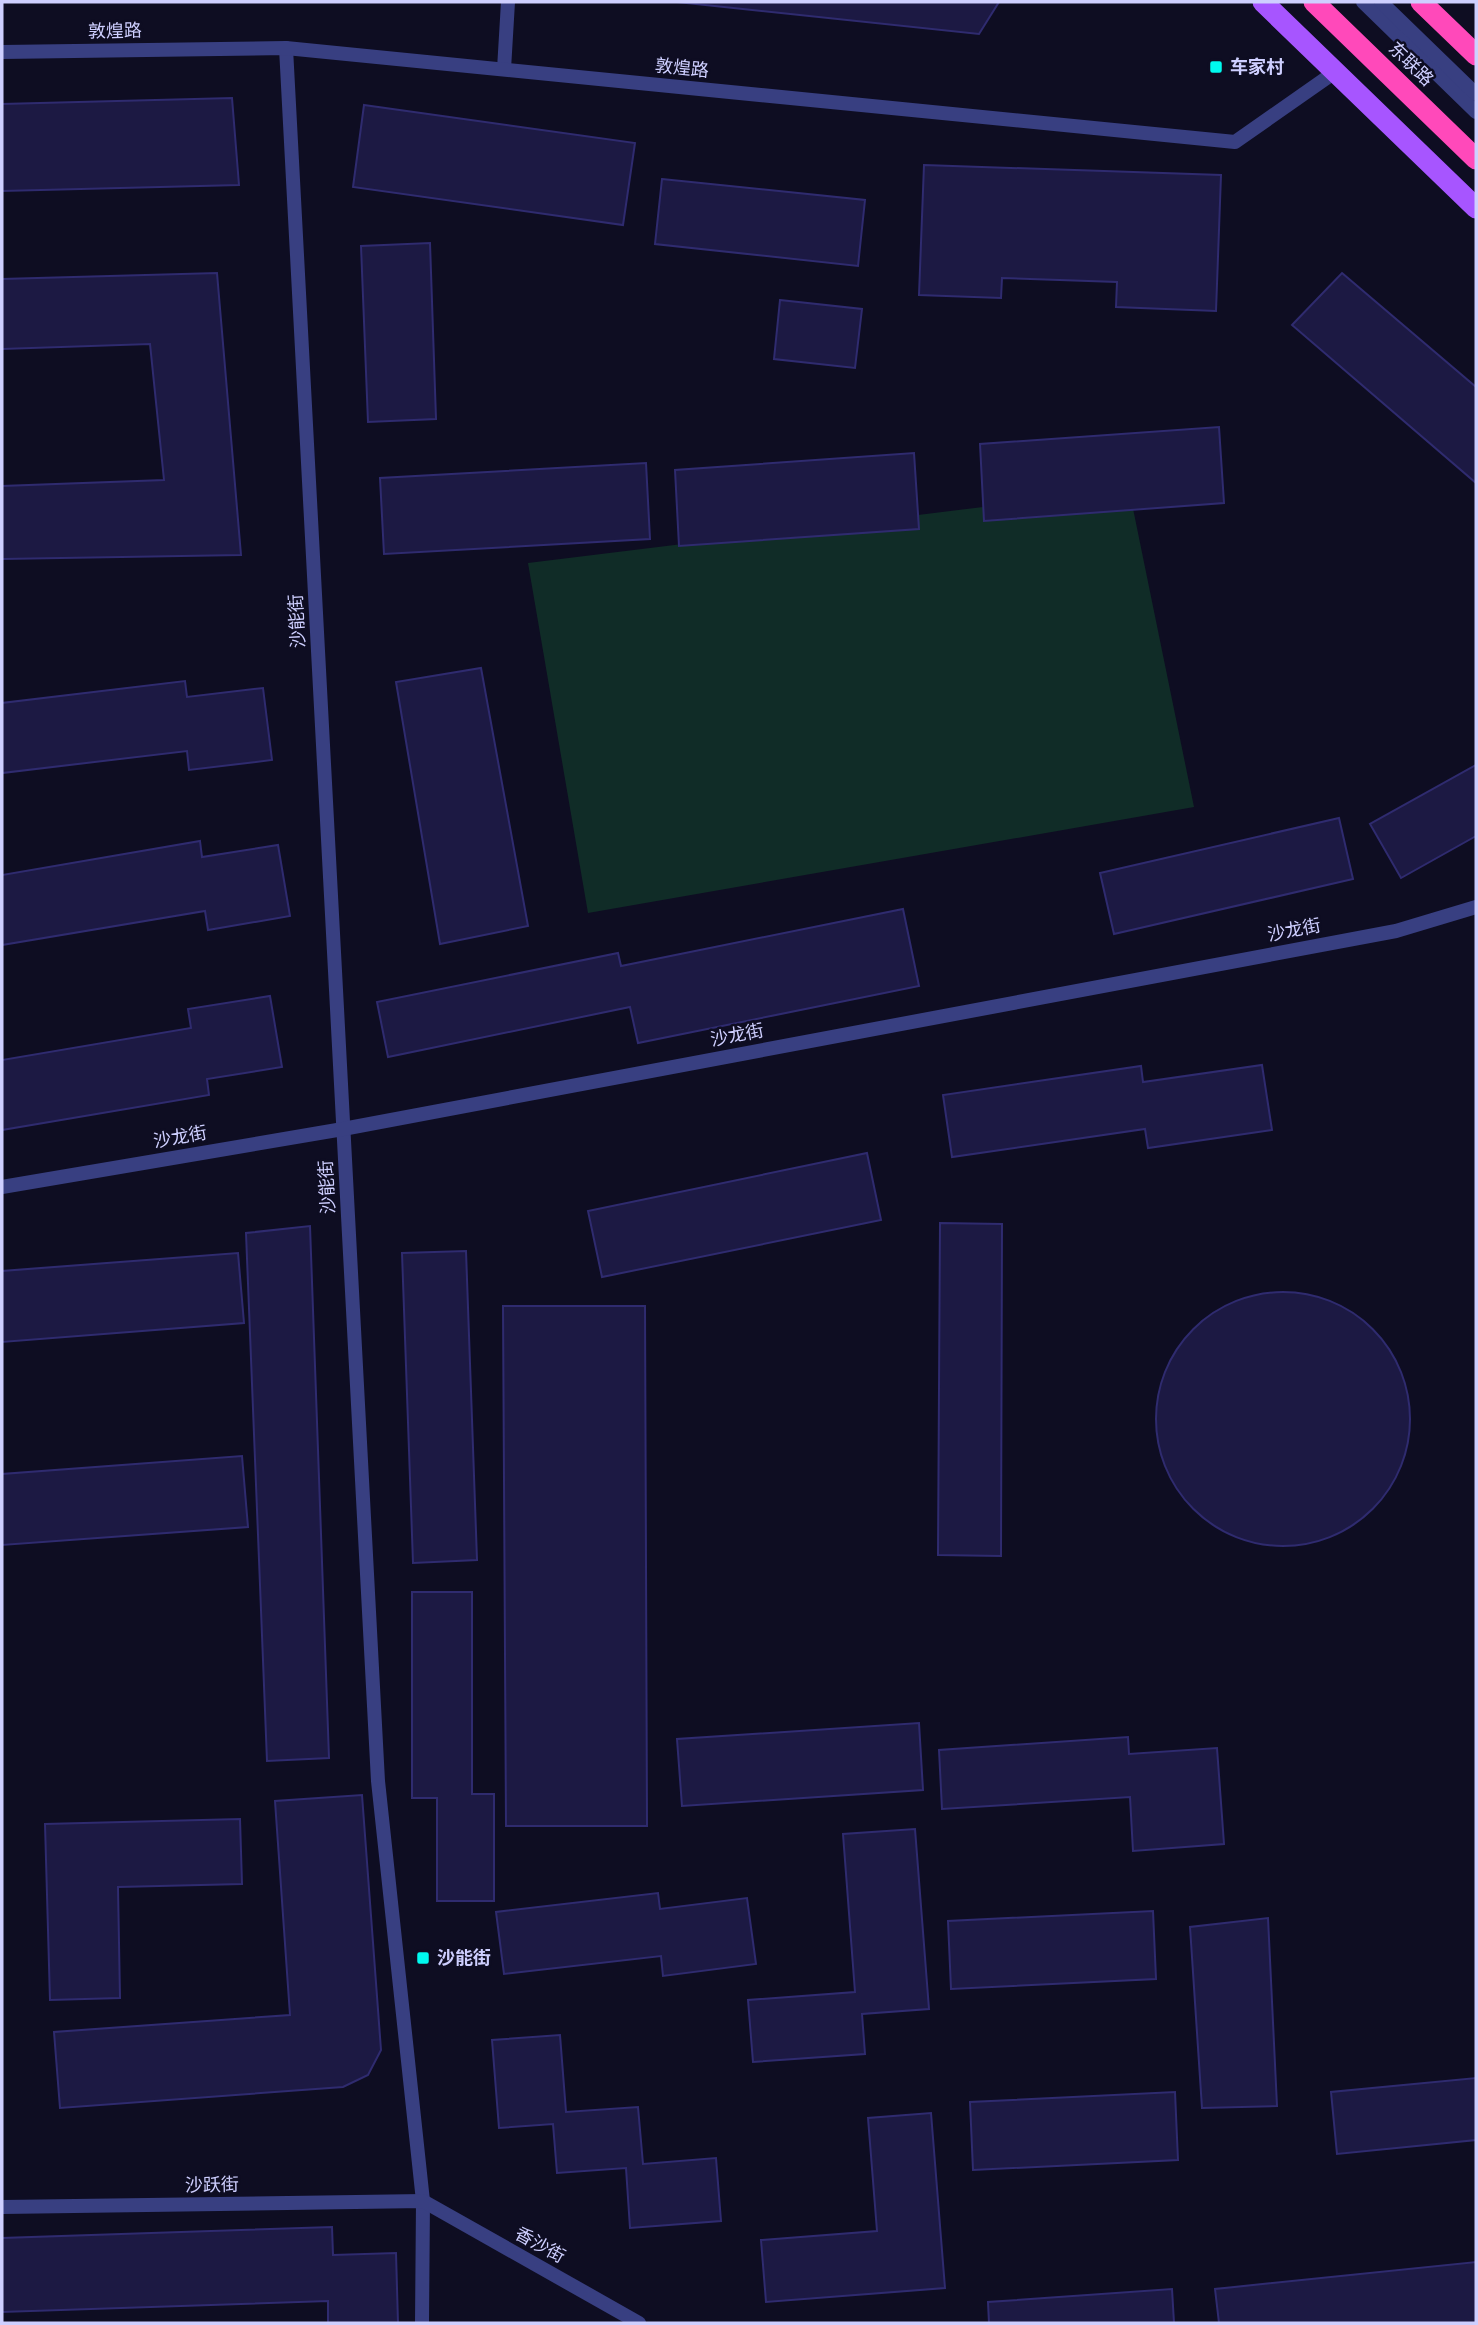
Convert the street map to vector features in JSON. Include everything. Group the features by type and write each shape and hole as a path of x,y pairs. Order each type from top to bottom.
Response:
{"highway":[{"name":"东联路","path":"1314,2 1476,159"},
{"path":"1421,2 1476,55"}],"main road":[{"path":"1263,2 1476,208"}],"street":[{"path":"504,69 508,2"},
{"path":"1363,2 1476,111"},
{"path":"1381,2 1476,94"},
{"name":"敦煌路","path":"2,52 286,48 1235,142 1335,72"},
{"name":"沙能街","path":"286,48 378,1781 423,2201 422,2323"},
{"name":"沙龙街","path":"2,1187 343,1129 1396,931 1476,907"},
{"name":"沙跃街","path":"2,2207 423,2201"},
{"name":"香沙街","path":"423,2201 639,2323"}],"green space":[{"path":"1129,489 1194,807 588,913 528,563"}],"building":[{"path":"677,2 999,2 979,34"},
{"path":"232,98 239,185 2,191 2,104"},
{"path":"364,105 635,143 623,225 353,187"},
{"path":"924,165 1221,175 1216,311 1116,307 1117,282 1002,278 1001,298 919,295"},
{"path":"662,179 865,200 858,266 655,244"},
{"path":"430,243 436,419 368,422 361,246"},
{"path":"217,273 241,555 2,559 2,486 164,480 150,344 2,349 2,279"},
{"path":"1342,273 1476,387 1476,483 1292,325"},
{"path":"780,300 862,309 855,368 774,359"},
{"path":"1219,427 1224,503 984,521 980,444"},
{"path":"914,453 919,529 679,546 675,470"},
{"path":"646,463 650,539 384,554 380,478"},
{"path":"481,668 528,926 440,944 396,682"},
{"path":"185,681 187,697 263,688 272,760 189,770 187,751 2,773 2,703"},
{"path":"1476,765 1476,836 1401,878 1370,824"},
{"path":"1339,818 1353,879 1114,934 1100,873"},
{"path":"200,841 202,857 278,845 290,916 208,930 205,911 2,945 2,875"},
{"path":"903,909 919,986 638,1043 630,1007 388,1057 377,1002 618,953 621,966"},
{"path":"270,996 282,1067 207,1079 209,1095 2,1130 2,1060 191,1028 188,1009"},
{"path":"1262,1065 1272,1130 1148,1148 1145,1129 952,1157 943,1095 1141,1066 1143,1082"},
{"path":"867,1153 881,1220 602,1277 588,1211"},
{"path":"940,1223 1002,1224 1001,1556 938,1555"},
{"path":"310,1226 329,1758 267,1761 246,1233"},
{"path":"466,1251 477,1560 413,1563 402,1253"},
{"path":"238,1253 244,1323 2,1342 2,1271"},
{"path":"1283,1292 1320,1297 1354,1313 1373,1329 1389,1348 1405,1382 1410,1419 1405,1456 1389,1490 1373,1509 1354,1525 1320,1541 1283,1546 1246,1541 1212,1525 1193,1509 1177,1490 1161,1456 1156,1419 1161,1382 1177,1348 1193,1329 1212,1313 1246,1297"},
{"path":"503,1306 645,1306 647,1826 506,1826"},
{"path":"242,1456 248,1527 2,1545 2,1474"},
{"path":"412,1592 472,1592 472,1794 494,1794 494,1901 437,1901 437,1798 412,1798"},
{"path":"919,1723 923,1790 682,1806 677,1739"},
{"path":"1128,1737 1129,1754 1217,1748 1224,1844 1133,1851 1130,1797 942,1809 939,1750"},
{"path":"362,1795 381,2050 368,2075 343,2087 60,2108 54,2032 290,2015 275,1801"},
{"path":"240,1819 242,1884 118,1887 120,1998 50,2000 45,1824"},
{"path":"915,1829 929,2009 862,2014 865,2054 753,2062 748,2000 855,1992 843,1834"},
{"path":"658,1893 660,1909 747,1898 756,1964 663,1976 661,1956 504,1974 496,1912"},
{"path":"1153,1911 1156,1979 951,1989 948,1921"},
{"path":"1268,1918 1277,2106 1202,2108 1190,1927"},
{"path":"560,2035 566,2112 638,2107 643,2164 716,2158 721,2221 630,2228 626,2168 557,2173 553,2124 499,2128 492,2040"},
{"path":"1476,2078 1476,2140 1337,2154 1331,2092"},
{"path":"1175,2092 1178,2160 973,2170 970,2102"},
{"path":"931,2113 945,2288 766,2302 761,2240 877,2231 868,2118"},
{"path":"332,2227 333,2255 396,2253 398,2323 328,2323 328,2301 2,2312 2,2238"},
{"path":"1476,2262 1476,2323 1219,2323 1215,2289"},
{"path":"1172,2289 1174,2323 989,2323 988,2302"}],"place":[{"name":"车家村","path":"1216,67"},
{"name":"沙能街","path":"423,1958"}]}
